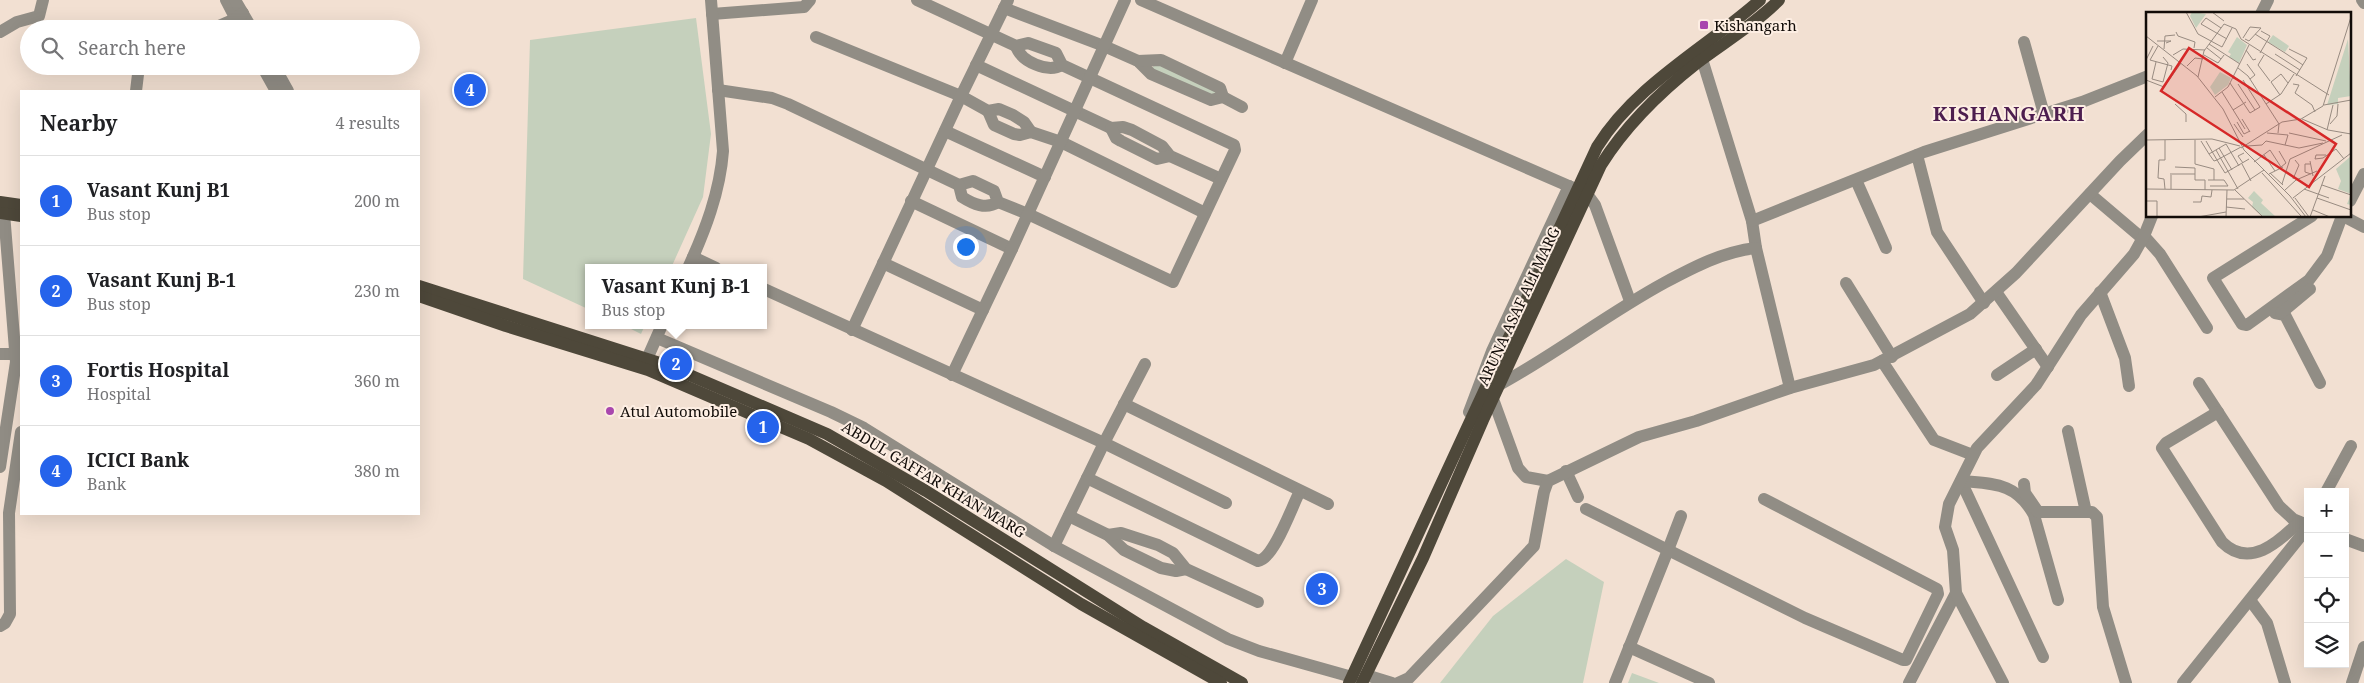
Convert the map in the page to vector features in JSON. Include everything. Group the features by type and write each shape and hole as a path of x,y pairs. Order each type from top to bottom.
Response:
{"main road":[{"name":"ARUNA ASAF ALI MARG","path":"1357,680 1597,146 1622,113 1654,84 1760,0"},
{"name":"ARUNA ASAF ALI MARG","path":"1357,680 1422,558 1499,385 1578,190 1600,165 1619,137 1636,117 1702,59 1779,0"},
{"path":"1,209 20,205"},
{"path":"1,209 20,216"},
{"name":"ABDUL GAFFAR KHAN MARG","path":"420,286 647,359 763,405 827,434 867,456 1143,627 1242,683"},
{"name":"ABDUL GAFFAR KHAN MARG","path":"420,296 506,326 648,370 810,439 886,482 1081,604 1221,683"}],"street":[{"path":"24,20 38,16 43,0"},
{"path":"226,0 240,20"},
{"path":"235,0 240,20"},
{"path":"691,262 718,186 721,168 722,151 711,0"},
{"path":"917,0 990,36 1016,46 1025,43 1056,54 1062,65 1232,143 1235,150 1173,282 1028,214 998,202 987,206 968,201 962,197 959,185"},
{"path":"952,374 1012,249 1125,0"},
{"path":"1141,0 1578,190 1595,204 1630,302"},
{"path":"1285,63 1312,0"},
{"path":"2262,12 2268,0"},
{"path":"712,14 806,2"},
{"path":"852,330 926,169 1006,4 1138,61 1151,74 1167,81 1211,100 1223,97 1242,107"},
{"path":"0,32 20,21"},
{"path":"816,37 961,96 988,111 999,109 1013,114 1024,122 1030,132 1061,142 1205,213"},
{"path":"2024,42 2044,114"},
{"path":"1702,59 1752,221 1756,248 1790,388"},
{"path":"976,65 1076,110 1111,128 1124,127 1132,130 1162,146 1170,156 1221,179"},
{"path":"136,90 138,75"},
{"path":"267,75 275,90"},
{"path":"279,75 287,90"},
{"path":"1752,221 1917,156 2082,102 2146,77"},
{"path":"718,90 772,98 788,104 959,185 973,181 987,186 994,191 998,202"},
{"path":"945,131 1045,177"},
{"path":"1492,399 1518,468 1526,477 1548,481 1634,439 1696,421 1790,388 1855,371 1887,359 1970,314 1996,292 2146,136"},
{"path":"1917,156 1937,232 1984,302"},
{"path":"2352,197 2364,174"},
{"path":"1856,180 1886,248"},
{"path":"1405,550 1446,464 1492,351 1578,190"},
{"path":"2090,194 2144,238 2160,254 2207,328"},
{"path":"911,202 1012,249"},
{"path":"0,467 14,389 16,354 1,209"},
{"path":"2003,683 1956,593 1953,550 1946,527 1949,504 1973,455 1993,430 2023,401 2081,316 2134,254 2144,238 2151,218"},
{"path":"2309,218 2213,278 2242,324 2247,325 2309,280 2326,256 2344,218"},
{"path":"2252,328 2271,315 2281,313 2310,289 2332,262 2344,218"},
{"path":"2346,218 2364,227"},
{"path":"1499,385 1630,302 1703,263 1730,252 1756,248"},
{"path":"883,263 983,310"},
{"path":"1846,283 1934,440 1973,455"},
{"path":"767,290 1104,442 1226,503"},
{"path":"1996,292 2048,367"},
{"path":"2100,292 2125,358 2130,386"},
{"path":"2281,313 2285,315 2320,383"},
{"path":"647,359 660,329"},
{"path":"657,338 823,408 864,428 1054,546 1228,639 1259,651 1357,680 1392,683"},
{"path":"1997,374 2036,349"},
{"path":"0,354 16,354"},
{"path":"1054,546 1086,478 1145,364"},
{"path":"2199,384 2279,506 2286,514 2304,524"},
{"path":"1124,404 1328,504"},
{"path":"2218,412 2166,443 2162,448 2222,542 2227,547 2242,553 2261,552 2304,526"},
{"path":"2068,432 2086,512"},
{"path":"2,622 10,608 5,502 20,436"},
{"path":"2328,488 2350,446"},
{"path":"1566,471 1578,497"},
{"path":"1086,478 1258,561 1262,561 1271,553 1300,491"},
{"path":"1398,683 1409,678 1534,546 1544,492 1548,481"},
{"path":"1961,481 2002,485 2010,488 2028,505 2034,515 2058,600"},
{"path":"1961,481 2043,657"},
{"path":"2024,484 2025,493 2038,512 2092,512 2097,517 2103,607 2126,683"},
{"path":"1586,510 1809,620 1905,661 1938,591 1844,539 1769,502"},
{"path":"1069,516 1108,535 1124,550 1160,568 1176,571 1186,569"},
{"path":"1616,683 1682,516"},
{"path":"2183,683 2250,600 2304,526"},
{"path":"1108,535 1121,533 1158,545 1173,553 1186,569 1258,602"},
{"path":"2349,540 2364,546"},
{"path":"1909,683 1956,593"},
{"path":"2250,600 2267,623 2285,683"},
{"path":"1629,647 1709,683"},
{"path":"2352,683 2364,647"}],"green space":[{"path":"696,18 711,134 703,197 673,264 585,264 585,308 523,279 530,40"},
{"path":"1157,60 1227,95 1213,97 1151,70"},
{"path":"631,329 643,329 641,334"},
{"path":"1566,559 1604,582 1583,683 1440,683 1493,616"},
{"path":"1632,673 1659,683 1628,683"}],"place":[{"name":"Kishangarh","path":"1704,25"},
{"name":"ICICI Bank","path":"470,90"},
{"name":"Vasant Kunj B-1","path":"676,364"},
{"name":"Atul Automobile","path":"610,411"},
{"name":"Vasant Kunj B1","path":"763,427"},
{"name":"Fortis Hospital","path":"1322,589"}],"district":[{"name":"KISHANGARH","path":"2009,113"}]}
